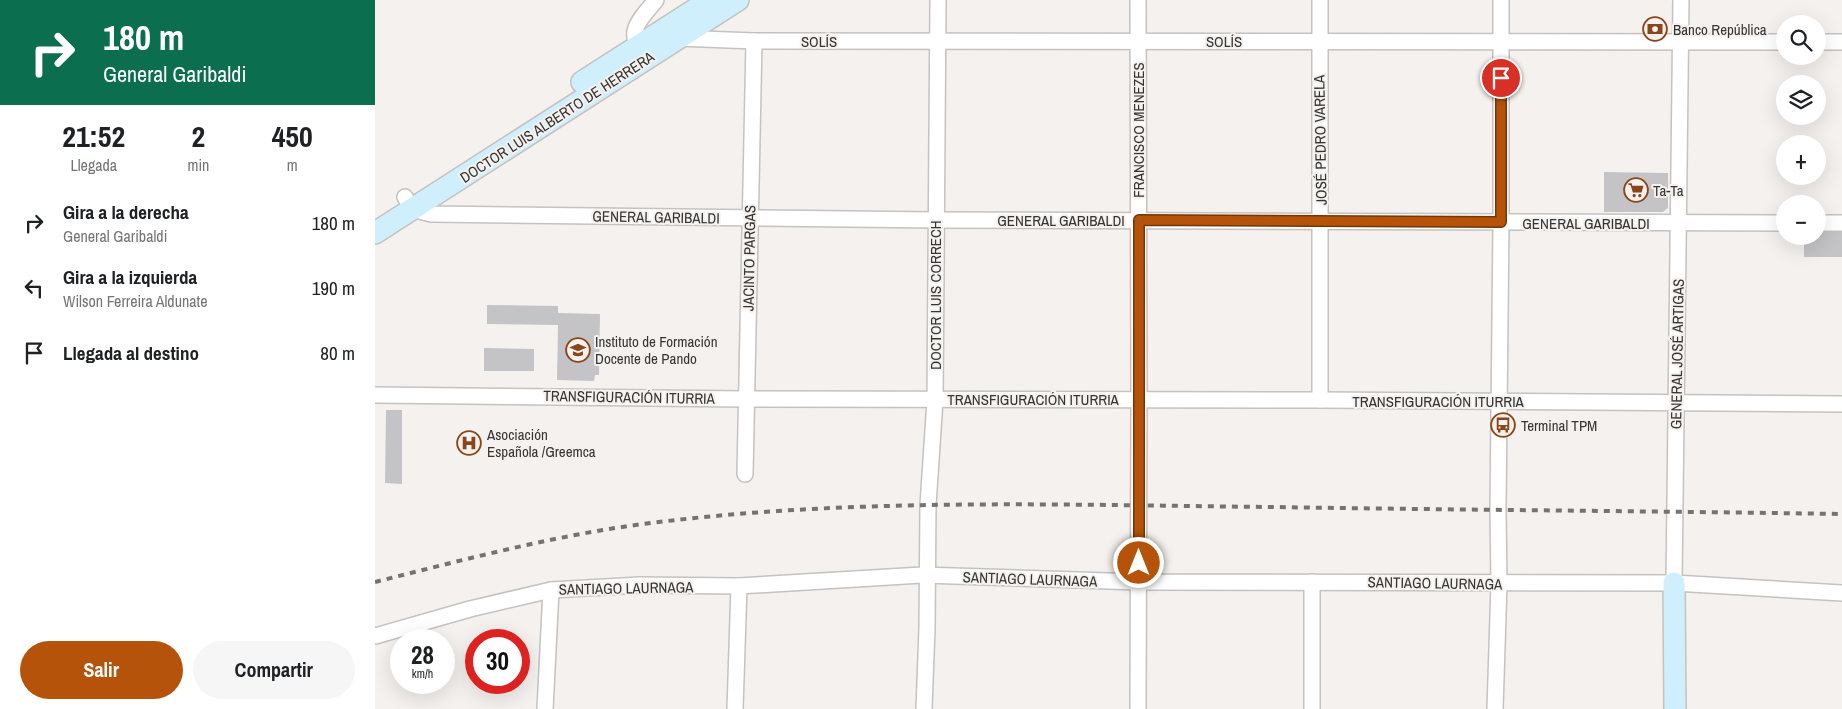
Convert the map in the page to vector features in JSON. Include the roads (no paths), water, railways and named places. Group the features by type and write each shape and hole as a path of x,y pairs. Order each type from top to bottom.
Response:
{"street":[{"path":"641,53 633,38 635,29 656,0"},
{"name":"DOCTOR LUIS ALBERTO DE HERRERA","path":"672,34 711,0"},
{"name":"DOCTOR LUIS ALBERTO DE HERRERA","path":"375,233 409,203 641,53 672,34 738,0"},
{"name":"DOCTOR LUIS CORRECH","path":"924,709 928,505 935,400 938,0"},
{"name":"FRANCISCO MENEZES","path":"1138,0 1138,709"},
{"name":"JOSÉ PEDRO VARELA","path":"1320,0 1320,400"},
{"path":"1495,709 1499,584 1501,0"},
{"name":"GENERAL JOSÉ ARTIGAS","path":"1675,709 1681,0"},
{"name":"SOLÍS","path":"672,34 754,41 1776,42"},
{"name":"JACINTO PARGAS","path":"745,474 745,399 754,41"},
{"path":"1826,42 1842,42"},
{"name":"DOCTOR LUIS ALBERTO DE HERRERA","path":"375,216 409,203"},
{"name":"GENERAL GARIBALDI","path":"409,203 431,214 936,220 1776,223"},
{"path":"1826,223 1842,223"},
{"name":"TRANSFIGURACIÓN ITURRIA","path":"375,394 745,399 1139,399 1842,404"},
{"name":"SANTIAGO LAURNAGA","path":"375,636 471,609 551,590 640,585 739,586 928,575 1139,582 1675,584 1842,593"},
{"path":"1312,582 1312,709"},
{"path":"735,709 739,586"},
{"path":"545,709 551,590"}],"railway":[{"path":"375,582 508,549 609,529 721,515 878,506 1036,504 1842,514"}],"place":[{"name":"Banco República","path":"1655,29"},
{"name":"Ta-Ta","path":"1636,190"},
{"name":"Instituto de Formación Docente de Pando","path":"578,350"},
{"name":"Terminal TPM","path":"1503,425"},
{"name":"Asociación Española /Greemca","path":"469,443"}]}
